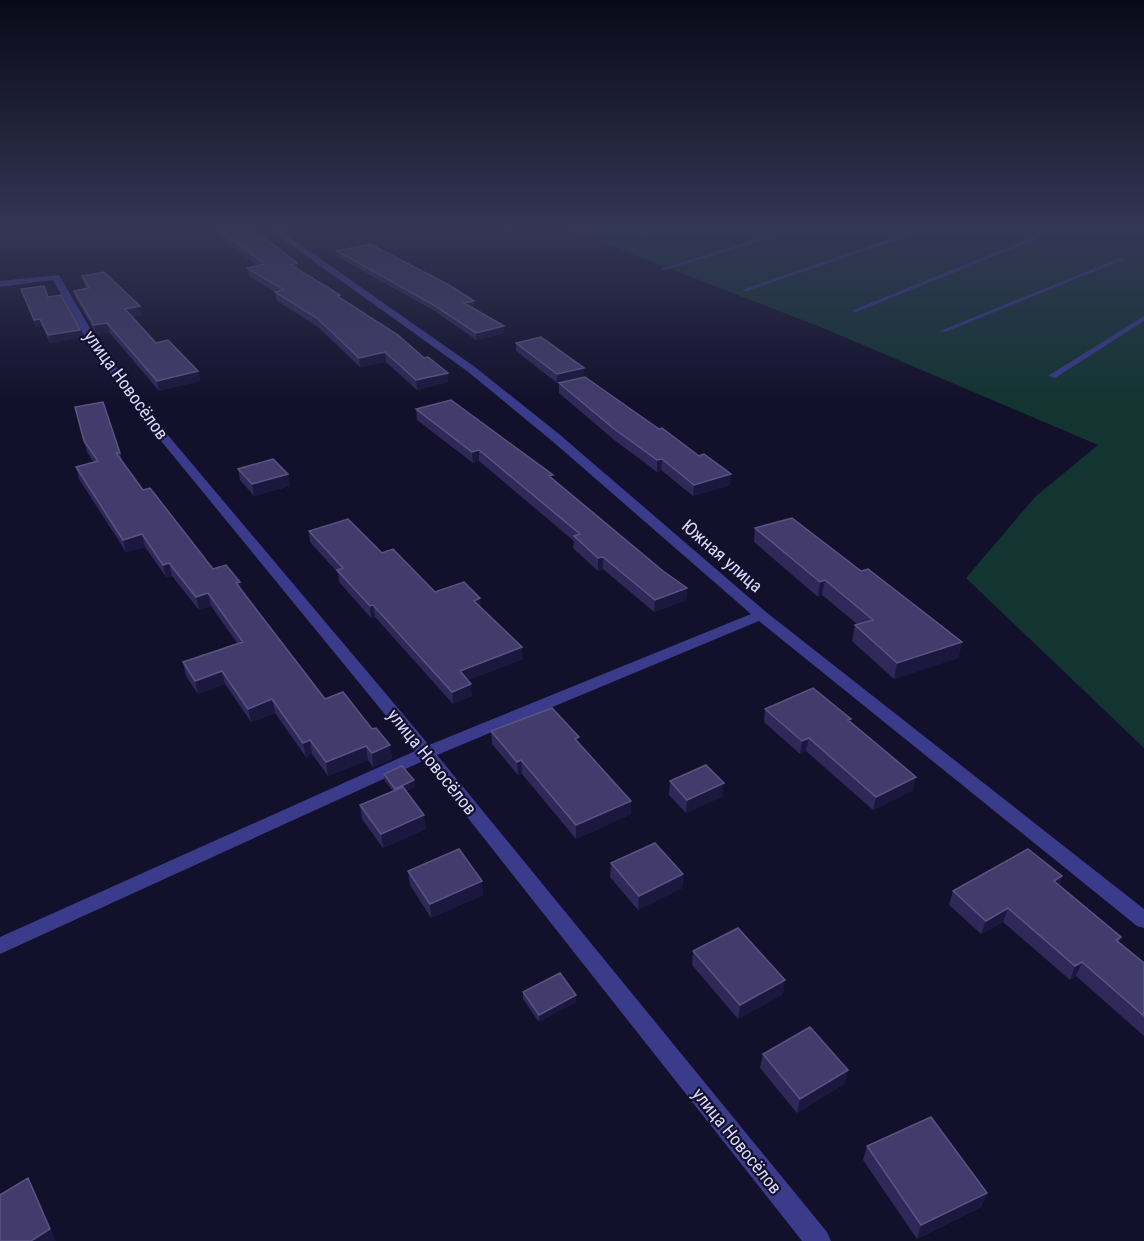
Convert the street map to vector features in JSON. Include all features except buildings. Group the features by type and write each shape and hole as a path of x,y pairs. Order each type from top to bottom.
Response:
{"street":[{"name":"улица Новосёлов","path":"60,285 93,343 152,423 426,753 818,1241"},
{"name":"Южная улица","path":"352,285 471,369 555,437 761,615 1144,920"},
{"path":"0,946 426,753 761,615"}],"lane":[{"path":"745,290 760,285"},
{"path":"854,311 919,285"},
{"path":"943,331 1058,285"},
{"path":"1052,376 1144,318"}],"green space":[{"path":"712,285 1144,285 1144,748 966,578 1035,497 1098,445 823,328"}]}
